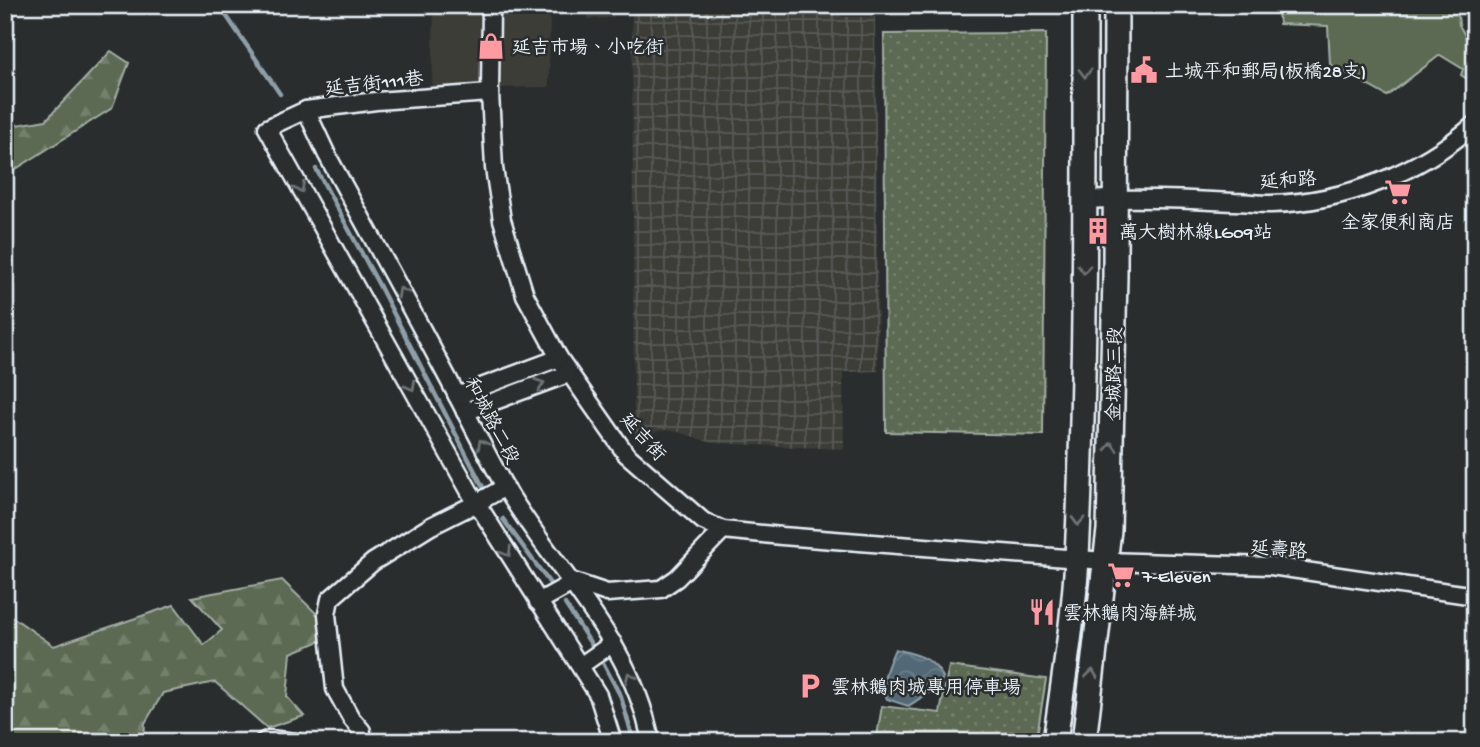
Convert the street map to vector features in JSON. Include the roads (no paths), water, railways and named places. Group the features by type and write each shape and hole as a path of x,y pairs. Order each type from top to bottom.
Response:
{"main road":[{"name":"金城路三段","path":"1055,742 1068,659 1077,558 1085,200 1085,5"},
{"name":"金城路三段","path":"1084,742 1109,530 1116,198 1116,5"}],"street":[{"name":"延吉街","path":"491,5 492,153 502,220 525,295 568,374 626,454 703,521 723,530 1077,558"},
{"name":"延吉街111巷","path":"477,503 267,128 306,110 490,93"},
{"name":"和城路二段","path":"306,110 327,155 505,487 547,552 573,582 629,671 647,721 651,742"},
{"name":"延和路","path":"1085,200 1116,198 1270,204 1328,197 1362,188 1411,169 1446,149 1475,124"},
{"path":"457,396 559,358"},
{"path":"465,412 568,374"},
{"path":"361,742 362,731 351,718 335,689 327,614 330,599 373,562 430,526 505,487"},
{"path":"477,503 598,695 613,742"},
{"path":"538,602 573,582 607,593 661,589 677,578 723,530"},
{"name":"延壽路","path":"1077,558 1271,566 1475,596"},
{"path":"580,666 612,643"},
{"path":"263,742 269,739 296,742"}],"water":[{"path":"895,649 928,660 943,677 939,687 908,706 887,699 885,693 885,674"}],"waterway":[{"path":"219,5 280,94"},
{"path":"316,169 483,487"},
{"path":"503,519 554,589"},
{"path":"565,604 595,650"},
{"path":"600,657 621,697 634,742"}],"place":[{"name":"延吉市場、小吃街","path":"491,46"},
{"name":"土城平和郵局(板橋28支)","path":"1144,70"},
{"name":"全家便利商店","path":"1398,192"},
{"name":"萬大樹林線LG09站","path":"1098,231"},
{"name":"7-Eleven","path":"1121,575"},
{"name":"雲林鵝肉海鮮城","path":"1042,612"},
{"name":"雲林鵝肉城專用停車場","path":"810,686"}]}
